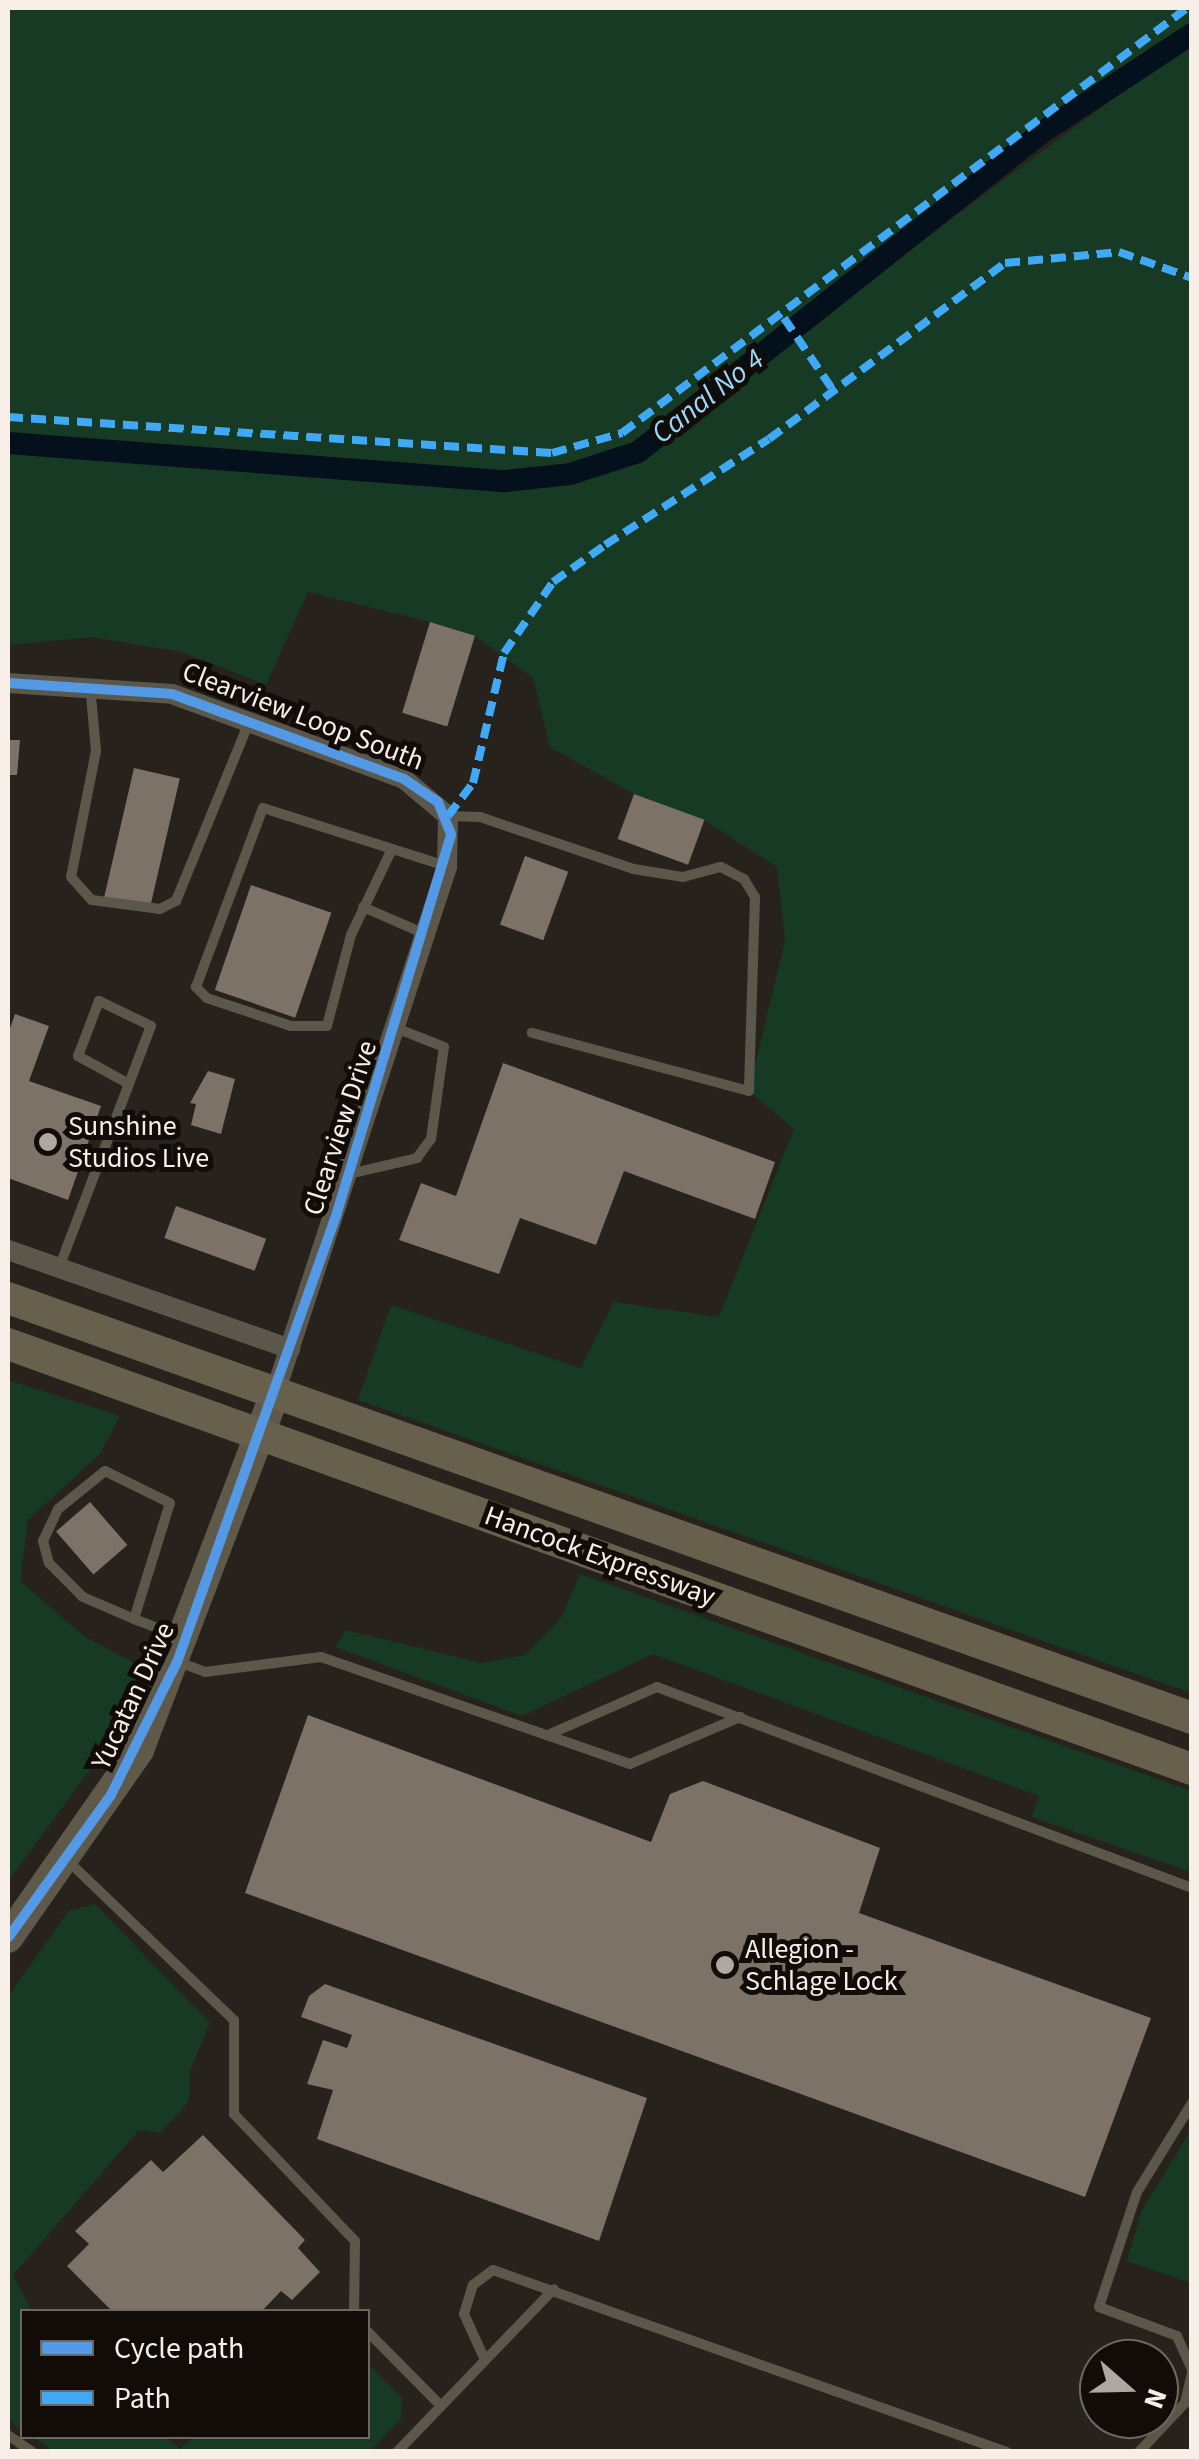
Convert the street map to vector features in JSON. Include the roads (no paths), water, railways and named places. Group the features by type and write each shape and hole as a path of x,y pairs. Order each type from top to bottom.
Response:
{"main road":[{"name":"Hancock Expressway","path":"8,1298 1192,1718"},
{"name":"Hancock Expressway","path":"8,1344 1192,1769"}],"street":[{"name":"Clearview Loop South","path":"8,683 90,684 172,694 404,779 448,816"},
{"name":"Clearview Drive","path":"275,1393 350,1174 447,867 448,816"},
{"path":"8,1250 290,1350"},
{"name":"Yucatan Drive","path":"8,1938 139,1750 182,1650 275,1393"}],"lane":[{"path":"90,684 96,751 71,877 92,900 160,909 176,901 249,722"},
{"path":"392,849 363,907 327,1026 291,1026 207,998 196,987 263,808 392,849 447,867"},
{"path":"448,816 480,817 634,869 683,877 721,866 744,878 755,897 749,1091 532,1032"},
{"path":"363,907 426,934"},
{"path":"59,1268 151,1026 99,1001 78,1056 128,1084"},
{"path":"350,1174 417,1158 431,1139 444,1047 396,1028"},
{"path":"134,1619 170,1503 105,1470 58,1509 42,1541 49,1563 83,1598 134,1619 182,1650 205,1672 321,1657 630,1764 740,1717"},
{"path":"550,1734 658,1687 1192,1888"},
{"path":"66,1858 234,2020 234,2114 355,2242 354,2309"},
{"path":"1138,2452 1185,2403 1192,2371 1177,2336 1099,2307 1137,2192 1192,2104"},
{"path":"485,2360 464,2314 473,2286 493,2270 1007,2452"},
{"path":"397,2452 554,2290"},
{"path":"370,2334 440,2406"},
{"path":"8,2435 32,2452"}],"waterway":[{"name":"Canal No 4","path":"8,443 505,481 570,474 638,452 1041,133 1192,34"}],"place":[{"name":"Sunshine Studios Live","path":"48,1142"},
{"name":"Allegion - Schlage Lock","path":"725,1965"}]}
